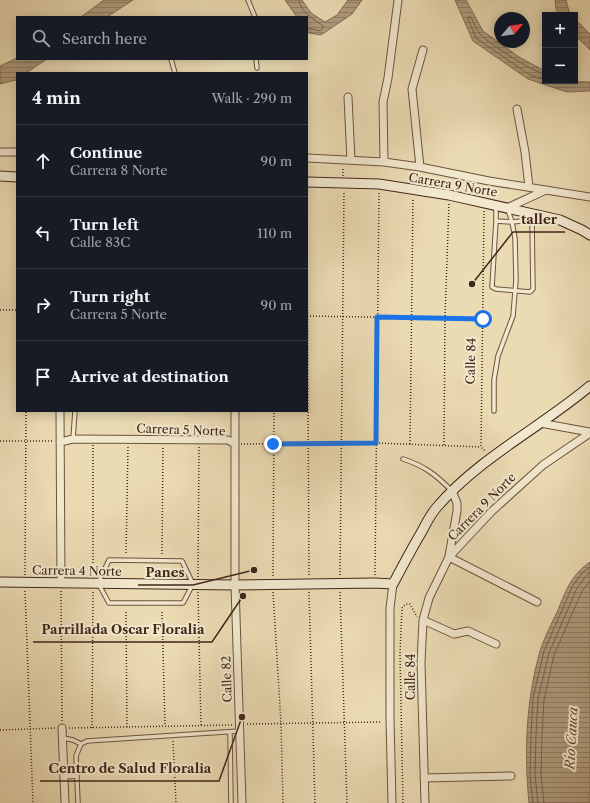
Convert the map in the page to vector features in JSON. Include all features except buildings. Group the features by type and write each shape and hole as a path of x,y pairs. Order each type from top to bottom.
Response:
{"street":[{"path":"384,162 383,102 388,78 398,0"},
{"path":"420,167 412,89 423,50"},
{"path":"348,97 351,160"},
{"path":"516,109 525,152 530,187"},
{"path":"0,152 16,152"},
{"name":"Carrera 9 Norte","path":"308,158 384,162 590,197"},
{"path":"0,176 16,177"},
{"name":"Carrera 9 Norte","path":"308,182 379,184 449,195 496,205 533,217 560,220 590,235"},
{"path":"507,208 546,190"},
{"path":"393,584 436,508 452,491 491,458 590,386"},
{"path":"60,412 61,586"},
{"name":"Calle 82","path":"235,412 234,585 242,803"},
{"path":"540,423 590,432"},
{"name":"Carrera 9 Norte","path":"449,557 491,512 543,466 590,432"},
{"name":"Carrera 5 Norte","path":"60,442 73,439 228,440 235,444"},
{"path":"452,491 457,502 457,511 449,557 537,602"},
{"name":"Calle 84","path":"425,803 421,662 423,620 429,598 449,557"},
{"name":"Carrera 4 Norte","path":"0,582 61,586 95,583 234,585 393,584"},
{"name":"Calle 84","path":"392,803 390,616 393,584"},
{"path":"423,620 454,634 468,631 496,644"},
{"path":"62,728 65,803"},
{"path":"424,778 511,776"}],"lane":[{"path":"248,0 256,16"},
{"path":"171,60 175,72"},
{"path":"256,60 257,68"},
{"path":"496,205 492,287 496,289 530,292 533,289 533,217 512,222 496,221"},
{"path":"494,410 495,374 498,356 513,316 516,280 515,238 512,222 507,208"},
{"path":"73,439 75,412"},
{"path":"403,459 419,464 452,491"},
{"path":"109,560 153,560 182,561 196,584 183,603 109,603 95,583 109,560"},
{"path":"78,803 76,756 81,744 87,741 230,732 239,728"},
{"path":"230,732 231,803"},
{"path":"63,738 73,740 81,744"},
{"path":"64,777 77,776"}],"path":[{"path":"340,576 343,160"},
{"path":"375,575 379,184"},
{"path":"410,444 413,190"},
{"path":"444,445 445,318 449,195"},
{"name":"Calle 84","path":"481,447 484,203"},
{"path":"0,310 16,310"},
{"path":"309,576 308,316 483,319"},
{"path":"25,575 26,412"},
{"path":"273,576 274,412"},
{"path":"92,728 95,583 93,439"},
{"path":"126,553 128,439"},
{"path":"162,554 163,440"},
{"path":"200,440 196,584 201,725"},
{"path":"0,441 60,442"},
{"name":"Carrera 5 Norte","path":"235,444 376,443 481,447"},
{"path":"61,586 62,728"},
{"path":"25,589 32,803"},
{"path":"273,592 281,724 283,803"},
{"path":"309,592 315,803"},
{"path":"340,592 347,803"},
{"path":"403,803 400,654 402,608 406,604 410,604 417,617 423,620"},
{"path":"126,612 127,727"},
{"path":"162,612 165,726"},
{"path":"0,730 201,725 239,728 281,724 381,722"},
{"path":"173,726 176,803"}],"water":[{"path":"104,0 133,0 109,16 82,16"},
{"path":"285,0 302,0 311,13 325,22 337,15 348,0 362,0 352,14 321,35 309,33 308,16 296,16"},
{"path":"455,0 466,0 483,31 494,39 494,48 507,48 519,57 542,69 542,84 528,79 473,41"},
{"path":"555,0 566,0 569,12 558,12"},
{"path":"578,22 590,34 590,50 578,38"},
{"path":"16,58 16,60 46,60 28,72 16,72 16,80 0,84 0,66"},
{"path":"578,82 590,82 590,91 567,92 543,84 578,84"},
{"name":"Río Cauca","path":"590,562 590,803 529,803 527,784 527,727 535,670 540,651 569,584 583,567"}],"place":[{"name":"taller","path":"472,284"},
{"name":"Panes","path":"254,570"},
{"name":"Parrillada Oscar Floralia","path":"243,596"},
{"name":"Centro de Salud Floralia","path":"242,717"}],"route":[{"path":"273,444 376,443 377,317 483,319"}]}
